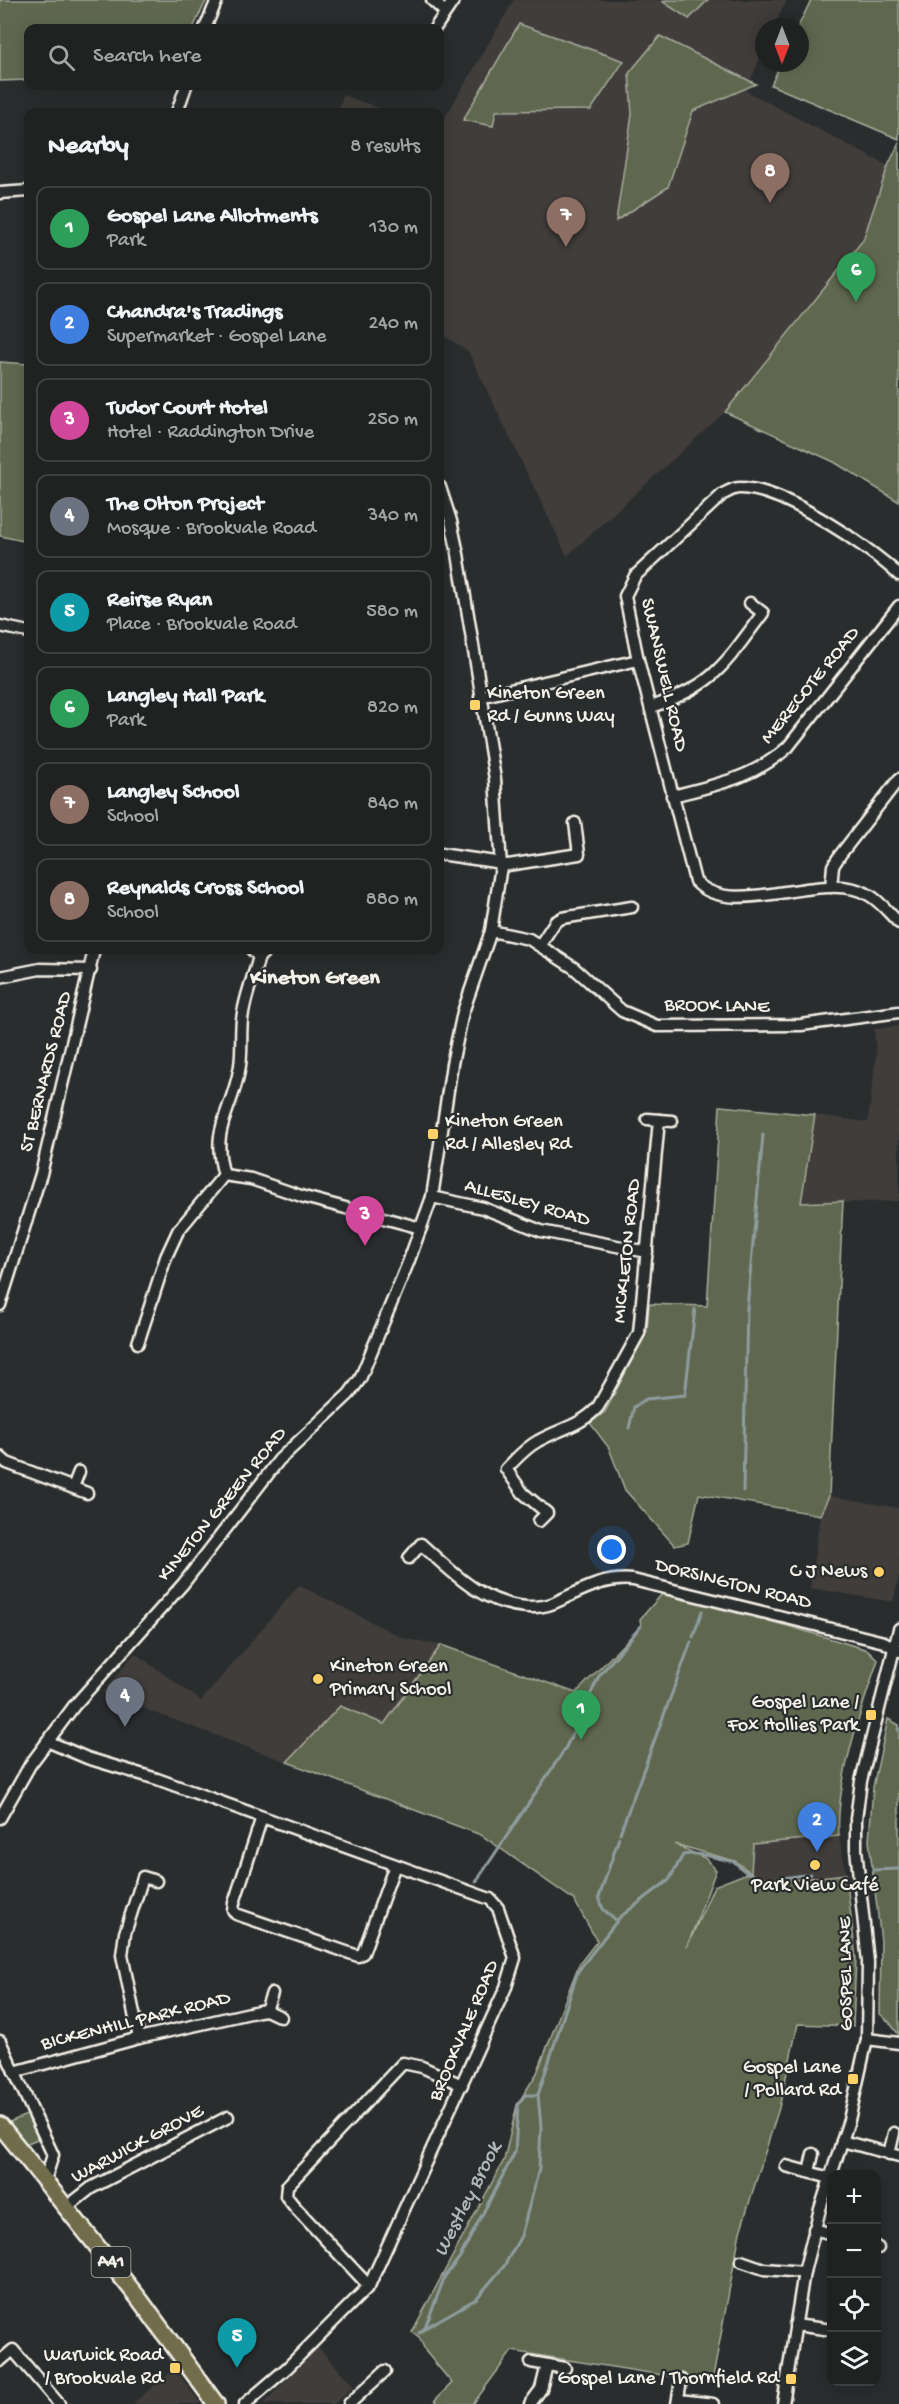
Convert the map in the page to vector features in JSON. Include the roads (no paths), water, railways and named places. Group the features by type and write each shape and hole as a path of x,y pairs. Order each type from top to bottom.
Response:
{"highway":[{"name":"A41","path":"0,2125 140,2300 216,2404"}],"street":[{"path":"207,24 217,0"},
{"path":"432,0 445,12"},
{"path":"438,24 454,0"},
{"path":"178,108 185,90"},
{"path":"0,193 24,190"},
{"name":"SWANSWELL ROAD","path":"899,575 872,552 823,521 761,490 736,488 723,494 634,576 627,588 625,604 690,870 695,881 708,893 748,896 831,887 857,890 870,895 899,923"},
{"name":"KINETON GREEN ROAD","path":"0,1818 47,1741 183,1584 279,1461 349,1394 360,1378 375,1345 432,1197 452,1064 463,1012 490,931 501,865 495,778 458,554 444,498"},
{"path":"651,707 681,697 716,675 764,613 750,603"},
{"name":"MERECOTE ROAD","path":"672,796 743,778 773,761 788,747 899,606"},
{"path":"0,626 24,631"},
{"path":"480,697 638,660"},
{"path":"831,887 833,866 899,779"},
{"path":"444,855 501,865 579,854 575,822"},
{"path":"540,945 555,922 562,918 632,907"},
{"name":"BROOK LANE","path":"490,931 529,939 540,945 574,968 622,1011 657,1026 801,1025 899,1012"},
{"name":"ST BERNARDS ROAD","path":"0,1305 41,1174 93,954"},
{"path":"224,1175 219,1158 219,1131 238,1075 243,1010 258,954"},
{"path":"0,977 40,969 91,970"},
{"path":"647,1119 672,1121"},
{"name":"MICKLETON ROAD","path":"539,1521 547,1513 523,1493 506,1469 530,1446 580,1423 598,1407 639,1333 659,1120"},
{"path":"224,1175 251,1179 304,1197 421,1228"},
{"path":"138,1343 166,1257 178,1231 224,1175"},
{"name":"ALLESLEY ROAD","path":"432,1197 483,1208 541,1231 647,1252"},
{"path":"0,1457 7,1463 87,1493"},
{"path":"73,1487 79,1472"},
{"name":"DORSINGTON ROAD","path":"409,1558 421,1545 468,1585 500,1603 539,1607 551,1605 601,1582 633,1580 884,1642 897,1651"},
{"name":"GOSPEL LANE","path":"833,2170 867,2038 868,1962 856,1849 856,1820 861,1781 897,1651 899,1629"},
{"name":"BROOKVALE ROAD","path":"47,1741 87,1758 158,1779 490,1899 498,1908 515,1958 511,1976 369,2286 295,2360 245,2404"},
{"path":"262,1816 234,1904 233,1910 236,1914 358,1956 363,1953 395,1865"},
{"path":"139,2038 123,1965 122,1945 143,1877 156,1881"},
{"path":"272,1993 266,2010 282,2017"},
{"name":"BICKENHILL PARK ROAD","path":"14,2072 139,2038 266,2010"},
{"path":"867,2038 899,2043"},
{"path":"0,2041 53,2155 45,2180"},
{"path":"369,2286 294,2206 286,2196 288,2186 403,2063 422,2067 462,2085"},
{"name":"WARWICK GROVE","path":"67,2206 91,2188 228,2117"},
{"path":"842,2140 894,2155 894,2133"},
{"path":"808,2172 813,2154"},
{"path":"786,2166 827,2177"},
{"name":"GOSPEL LANE","path":"783,2404 804,2272 827,2188"},
{"path":"814,2229 827,2233"},
{"path":"741,2261 764,2269 804,2272"},
{"path":"795,2325 827,2329"},
{"path":"0,2361 13,2350 59,2404"},
{"path":"531,2362 565,2368"},
{"path":"530,2404 541,2389 548,2365"},
{"path":"349,2404 385,2371"},
{"path":"681,2380 678,2402 713,2404"}],"waterway":[{"path":"743,1491 747,1308 763,1135"},
{"path":"629,1428 634,1407 646,1399 685,1395 695,1309"},
{"path":"693,1637 702,1611"},
{"path":"476,1882 565,1749 599,1676 641,1626"},
{"path":"620,1833 691,1642"},
{"path":"617,1921 603,1909 599,1897 619,1838"},
{"name":"Westley Brook","path":"425,2328 476,2299 504,2266 521,2236 539,2169 541,2127 538,2095 578,1971 620,1917 669,1880 683,1855 702,1855 735,1862 751,1875 760,1877 779,1878 811,1874"},
{"name":"Westley Brook","path":"873,1870 899,1869"},
{"name":"Westley Brook","path":"419,2333 425,2328 445,2276 460,2257 515,2152 518,2105 525,2095 538,2095"}],"place":[{"name":"Reynalds Cross School","path":"770,203"},
{"name":"Langley School","path":"566,247"},
{"name":"Langley Hall Park","path":"856,302"},
{"name":"Kineton Green Rd / Gunns Way","path":"475,705"},
{"name":"Kineton Green Rd / Allesley Rd","path":"433,1134"},
{"name":"Tudor Court Hotel","path":"365,1246"},
{"name":"C J News","path":"879,1572"},
{"name":"Kineton Green Primary School","path":"318,1679"},
{"name":"Gospel Lane / Fox Hollies Park","path":"871,1715"},
{"name":"The Olton Project","path":"125,1727"},
{"name":"Gospel Lane Allotments","path":"581,1740"},
{"name":"Chandra's Tradings","path":"817,1852"},
{"name":"Park View Café","path":"815,1865"},
{"name":"Gospel Lane / Pollard Rd","path":"853,2079"},
{"name":"Warwick Road / Brookvale Rd","path":"175,2368"},
{"name":"Reirse Ryan","path":"237,2368"},
{"name":"Gospel Lane / Thornfield Rd","path":"791,2379"}],"district":[{"name":"Kineton Green","path":"315,979"}]}
